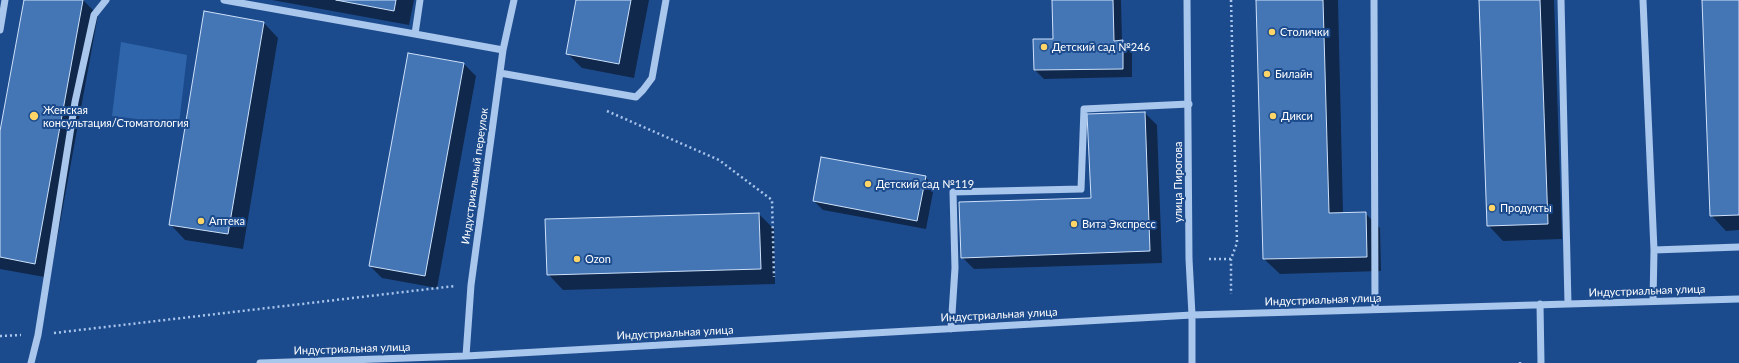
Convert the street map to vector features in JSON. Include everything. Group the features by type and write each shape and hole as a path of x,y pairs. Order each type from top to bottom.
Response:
{"street":[{"path":"0,30 5,0"},
{"path":"31,363 38,335 75,102 94,15 106,0"},
{"path":"216,0 224,0 503,50"},
{"path":"416,34 420,0"},
{"name":"Индустриальный переулок","path":"466,356 471,285 503,50 514,0"},
{"path":"500,73 636,97 652,78 666,0"},
{"name":"улица Пирогова","path":"1187,0 1188,259 1192,315 1192,363"},
{"path":"1374,0 1375,309"},
{"path":"1560,0 1568,304"},
{"path":"1643,0 1654,250 1653,301"},
{"path":"951,329 955,268 953,192 1081,189 1084,109 1188,104"},
{"path":"1654,250 1739,247"},
{"name":"Индустриальная улица","path":"260,363 466,356 1192,315 1739,299"},
{"path":"1540,304 1540,363"}],"path":[{"path":"1231,0 1237,243 1231,259 1231,294"},
{"path":"604,109 718,160 772,200 774,277"},
{"path":"1209,259 1231,259"},
{"path":"0,336 38,335 471,285"}],"shaded area":[{"path":"121,42 187,55 179,124 112,116"}],"building":[{"path":"24,0 83,0 35,264 0,257 0,131"},
{"path":"336,0 396,0 394,11"},
{"path":"576,0 631,0 619,64 566,54"},
{"path":"1052,0 1113,0 1114,41 1123,40 1123,69 1034,70 1033,39 1053,39"},
{"path":"1256,0 1323,0 1329,213 1366,212 1367,257 1263,259"},
{"path":"1479,0 1540,0 1548,224 1487,226"},
{"path":"1702,0 1739,0 1739,215 1710,216"},
{"path":"204,11 264,22 228,234 169,225"},
{"path":"408,53 464,63 425,276 369,266"},
{"path":"1145,112 1150,251 961,258 959,202 1091,198 1087,114"},
{"path":"821,157 926,176 917,221 813,201"},
{"path":"759,213 761,269 547,275 545,219"}],"place":[{"name":"Столички","path":"1272,32"},
{"name":"Детский сад №246","path":"1044,47"},
{"name":"Билайн","path":"1267,74"},
{"name":"Женская консультация/Стоматология","path":"34,116"},
{"name":"Дикси","path":"1273,116"},
{"name":"Детский сад №119","path":"868,184"},
{"name":"Продукты","path":"1492,208"},
{"name":"Аптека","path":"201,221"},
{"name":"Вита Экспресс","path":"1074,224"},
{"name":"Ozon","path":"577,259"}]}
